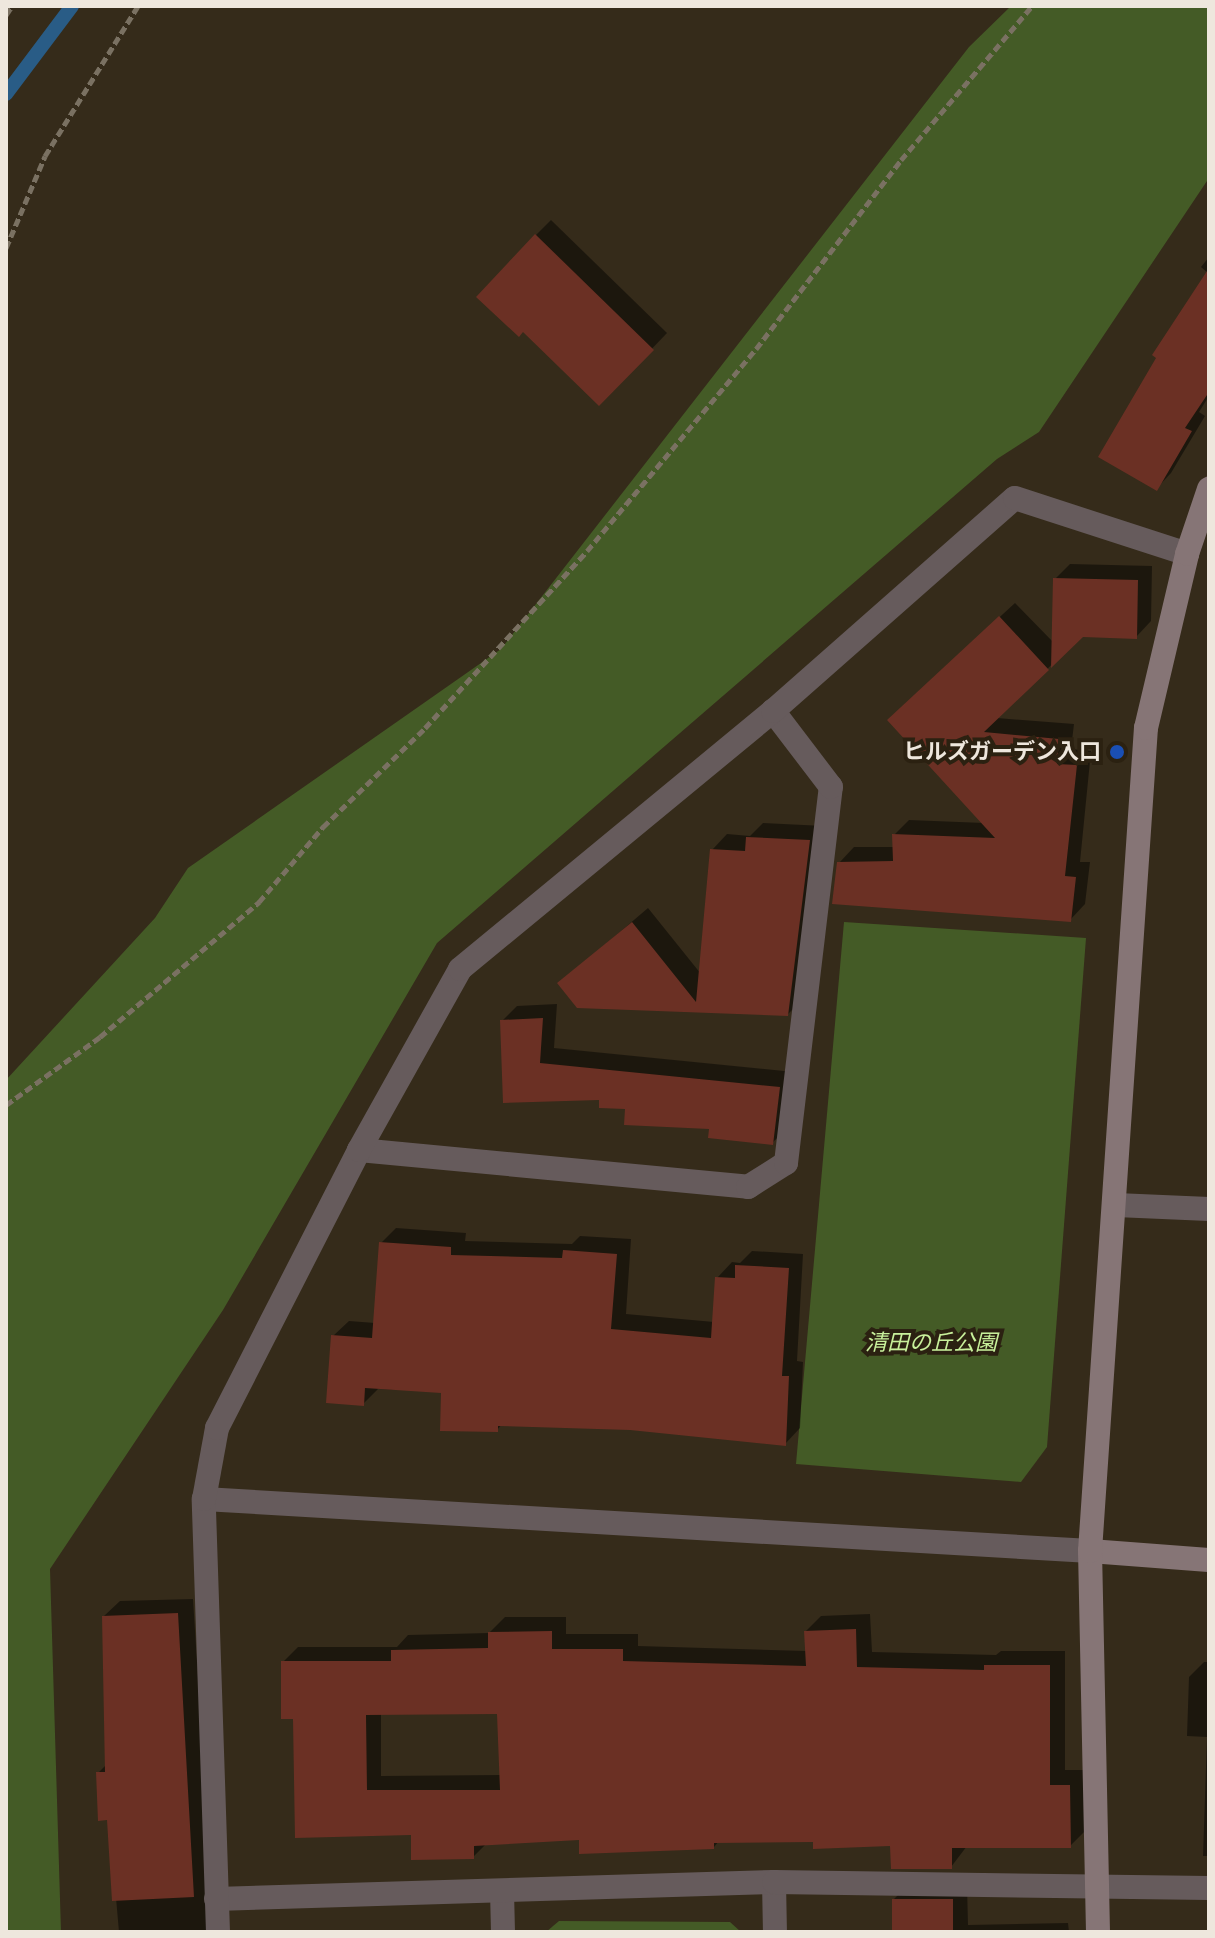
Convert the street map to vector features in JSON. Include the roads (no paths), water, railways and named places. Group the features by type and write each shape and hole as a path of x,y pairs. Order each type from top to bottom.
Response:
{"street":[{"path":"1098,1932 1090,1551 1116,1205 1146,728 1187,554 1209,489"},
{"path":"218,1932 204,1499 217,1428 359,1150 460,969 773,711 1015,498 1187,554"},
{"path":"359,1150 748,1187 786,1163 831,787 773,711"},
{"path":"1116,1205 1209,1209"},
{"path":"204,1499 1209,1560"},
{"path":"216,1899 774,1882 1209,1888"},
{"path":"774,1882 775,1932"},
{"path":"502,1891 503,1932"}],"waterway":[{"path":"6,94 72,6"}],"place":[{"name":"ヒルズガーデン入口","path":"1117,752"}],"park label":[{"name":"清田の丘公園","path":"931,1343"}]}
